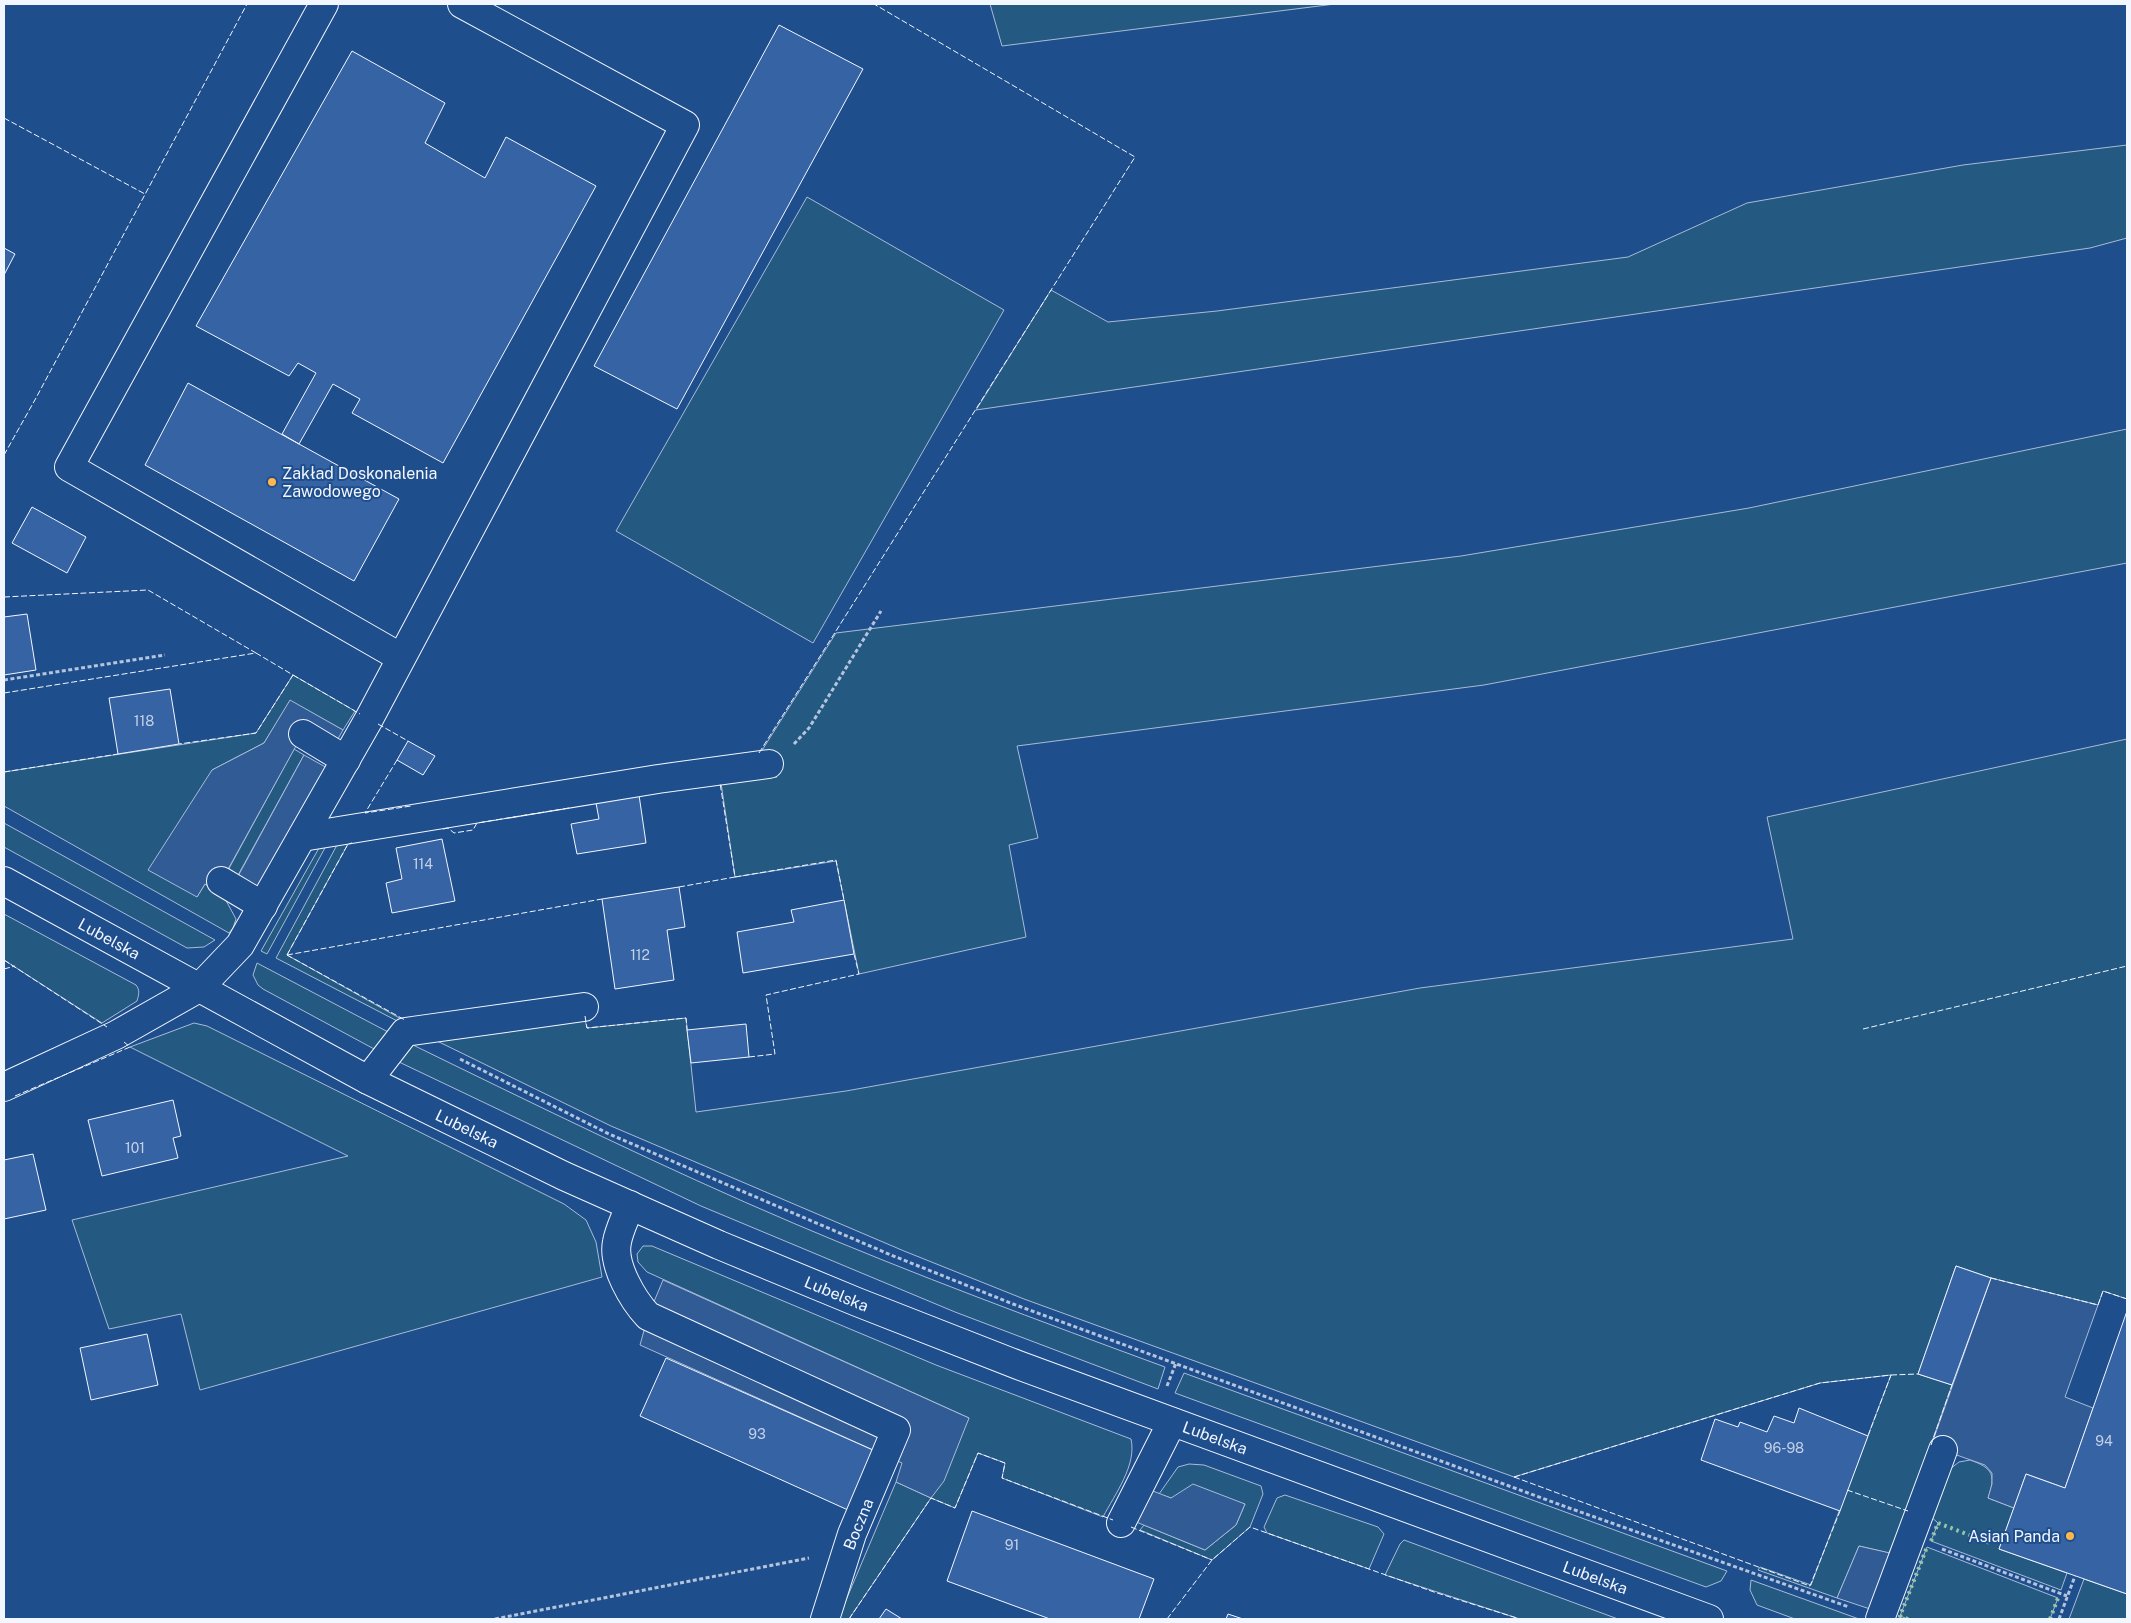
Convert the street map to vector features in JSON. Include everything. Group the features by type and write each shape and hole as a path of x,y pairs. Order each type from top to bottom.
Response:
{"street":[{"path":"324,4 69,467 400,657"},
{"path":"4,1086 116,1035 199,988 240,945 346,760 685,125 462,4"},
{"path":"302,734 346,760"},
{"path":"302,838 658,779 769,764"},
{"name":"Lubelska","path":"4,881 368,1080 564,1176 630,1205 857,1302 1018,1366 1708,1619"},
{"path":"221,881 263,906"},
{"path":"368,1080 405,1032 584,1007"},
{"name":"Boczna","path":"630,1205 616,1244 618,1263 636,1302 648,1316 896,1430 846,1551 825,1619"},
{"path":"1121,1523 1172,1422"},
{"path":"1880,1618 1943,1450"}],"path":[{"path":"769,764 784,755 809,728 881,611"},
{"path":"4,680 165,655"},
{"path":"458,1058 609,1134 891,1255 1013,1304 1569,1508 1880,1618"},
{"path":"1910,1537 2067,1596"},
{"path":"495,1619 846,1551"},
{"path":"2059,1619 2075,1576"}],"shaded area":[{"path":"990,4 1335,4 1002,46"},
{"path":"2127,145 2127,238 2090,248 976,410 1051,290 1108,322 1217,311 1628,257 1747,203 1963,165"},
{"path":"807,197 1004,310 813,643 616,531"},
{"path":"2127,429 2127,563 1484,685 1017,746 1038,838 1009,845 1026,937 859,974 836,861 735,877 721,783 777,777 761,752 836,633 1461,556 1749,508"},
{"path":"293,675 355,711 343,730 290,701 264,743 212,770 197,897 205,884 223,895 236,919 229,933 4,806 4,772 256,733"},
{"path":"290,700 343,730 331,751 302,735 216,891 205,884 197,897 148,870 212,770 264,743"},
{"path":"2127,739 2127,1299 2103,1291 2098,1305 1991,1278 1956,1266 1918,1374 1952,1385 1907,1512 1889,1553 1859,1546 1837,1598 1758,1570 1760,1567 1811,1585 1891,1375 1820,1383 1514,1477 1024,1299 904,1251 611,1126 437,1041 585,1020 587,1028 686,1018 696,1112 846,1091 1420,988 1793,939 1767,817"},
{"path":"294,749 304,755 237,877 227,872"},
{"path":"304,755 338,774 268,896 237,878"},
{"path":"4,823 215,940 204,947 187,948 4,847"},
{"path":"348,844 287,955 403,1020 403,1024 276,958 337,845"},
{"path":"326,846 267,954 261,951 319,848"},
{"path":"4,914 136,985 139,992 137,1001 102,1023 4,960"},
{"path":"257,963 390,1033 376,1050 263,989 258,985 253,975"},
{"path":"194,1023 207,1026 564,1204 586,1220 596,1242 602,1277 200,1390 181,1314 109,1329 72,1220 348,1156 130,1047"},
{"path":"413,1045 649,1159 793,1223 931,1279 1165,1367 1158,1389 955,1312 701,1206 399,1062"},
{"path":"643,1246 652,1246 936,1365 1131,1439 1131,1459 1124,1479 1103,1517 1002,1478 1005,1463 978,1453 955,1508 931,1498 969,1418 647,1272 638,1262 637,1254"},
{"path":"1991,1278 2098,1305 2065,1397 2093,1408 2065,1488 2026,1474 2014,1508 1988,1498 1992,1484 1992,1473 1985,1465 1931,1446"},
{"path":"663,1280 969,1418 944,1481 931,1498 896,1482 902,1463 640,1345 648,1316"},
{"path":"1184,1373 1727,1571 1721,1581 1706,1587 1175,1393"},
{"path":"1970,1460 1984,1466 1991,1473 1992,1483 1988,1498 2014,1508 1999,1549 2067,1573 2061,1590 1931,1541 1938,1523 1929,1515 1950,1469 1959,1462"},
{"path":"1189,1464 1204,1465 1261,1486 1263,1494 1250,1527 1212,1560 1140,1530 1144,1525 1205,1550 1236,1525 1245,1504 1171,1498 1159,1494 1178,1467"},
{"path":"896,1482 931,1498 849,1619 838,1619"},
{"path":"1193,1484 1245,1504 1236,1525 1205,1550 1124,1517 1140,1486 1171,1498"},
{"path":"1285,1495 1378,1527 1384,1534 1369,1569 1267,1533 1264,1527 1277,1498"},
{"path":"1404,1540 1618,1619 1520,1619 1385,1575 1400,1544"},
{"path":"1859,1546 1903,1556 1882,1613 1837,1598"},
{"path":"1927,1547 2058,1598 2050,1619 1908,1619 1900,1616"},
{"path":"2084,1579 2127,1594 2127,1619 2069,1619"},
{"path":"1751,1580 1859,1619 1795,1619 1757,1605 1750,1590"}],"building":[{"path":"779,25 863,69 677,409 594,366"},
{"path":"352,51 445,103 425,143 485,178 506,137 596,186 443,463 352,413 360,399 333,384 299,444 282,434 316,373 298,363 289,376 196,326"},
{"path":"4,248 15,254 4,275"},
{"name":"Zakład Doskonalenia Zawodowego","path":"188,383 399,499 354,581 145,465"},
{"path":"32,507 86,537 67,573 12,543"},
{"path":"27,614 36,670 4,675 4,617"},
{"path":"170,689 179,744 118,754 109,698"},
{"path":"408,741 435,756 423,775 397,760"},
{"path":"639,795 646,843 577,854 571,824 599,819 596,803"},
{"path":"442,839 455,901 392,913 386,883 402,879 396,848"},
{"path":"679,887 685,927 667,930 674,980 615,989 602,899"},
{"path":"844,900 854,954 743,973 737,932 794,922 791,910"},
{"path":"746,1024 749,1057 691,1063 687,1030"},
{"path":"173,1100 181,1136 173,1138 178,1158 102,1176 88,1120"},
{"path":"33,1154 46,1210 4,1219 4,1160"},
{"path":"1956,1266 1991,1278 1952,1385 1918,1374"},
{"path":"2127,1311 2127,1594 1999,1549 2026,1474 2065,1488"},
{"path":"147,1334 158,1385 91,1400 80,1348"},
{"path":"666,1358 875,1451 848,1510 640,1416"},
{"path":"1799,1408 1868,1436 1840,1511 1701,1460 1715,1419 1738,1427 1740,1422 1767,1432 1774,1416 1794,1423"},
{"path":"972,1511 1154,1579 1139,1619 1050,1619 947,1581"},
{"path":"886,1609 902,1619 879,1619"},
{"path":"1228,1614 1243,1619 1226,1619"}],"hedge":[{"path":"1931,1541 1938,1523 1990,1543"},
{"path":"1908,1619 1900,1616 1927,1547"},
{"path":"2050,1619 2058,1598"}],"fence":[{"path":"4,455 247,4"},
{"path":"759,753 1135,157 874,4"},
{"path":"4,118 145,194"},
{"path":"4,597 148,590 256,653"},
{"path":"4,693 256,653 293,675 256,733 179,744"},
{"path":"293,675 360,714"},
{"path":"378,724 408,741"},
{"path":"4,772 118,754"},
{"path":"397,760 365,813 411,806"},
{"path":"679,887 735,877 720,783"},
{"path":"443,829 448,828 454,833 473,830 477,823 569,808"},
{"path":"287,955 348,844 352,843"},
{"path":"735,877 836,860 844,900"},
{"path":"287,955 602,899"},
{"path":"749,1057 775,1054 766,995 859,974 854,954"},
{"path":"287,955 405,1020"},
{"path":"4,960 107,1027"},
{"path":"4,969 15,966"},
{"path":"1863,1029 2127,966"},
{"path":"585,1016 587,1028 686,1018 687,1030"},
{"path":"15,1096 130,1047 124,1042"},
{"path":"1991,1278 2098,1305 2103,1291 2127,1299"},
{"path":"1891,1375 1918,1374"},
{"path":"1514,1477 1820,1383 1891,1375 1868,1436"},
{"path":"1931,1445 1952,1385"},
{"path":"849,1619 931,1498 955,1508 978,1453 1005,1463 1002,1478 1113,1520"},
{"path":"1514,1477 1810,1586 1840,1511"},
{"path":"1847,1490 1908,1511"},
{"path":"1131,1527 1212,1560"},
{"path":"1167,1619 1212,1560 1250,1527 1434,1592 1520,1619"}],"place":[{"name":"Zakład Doskonalenia Zawodowego","path":"272,482"},
{"name":"Asian Panda","path":"2070,1536"}]}
